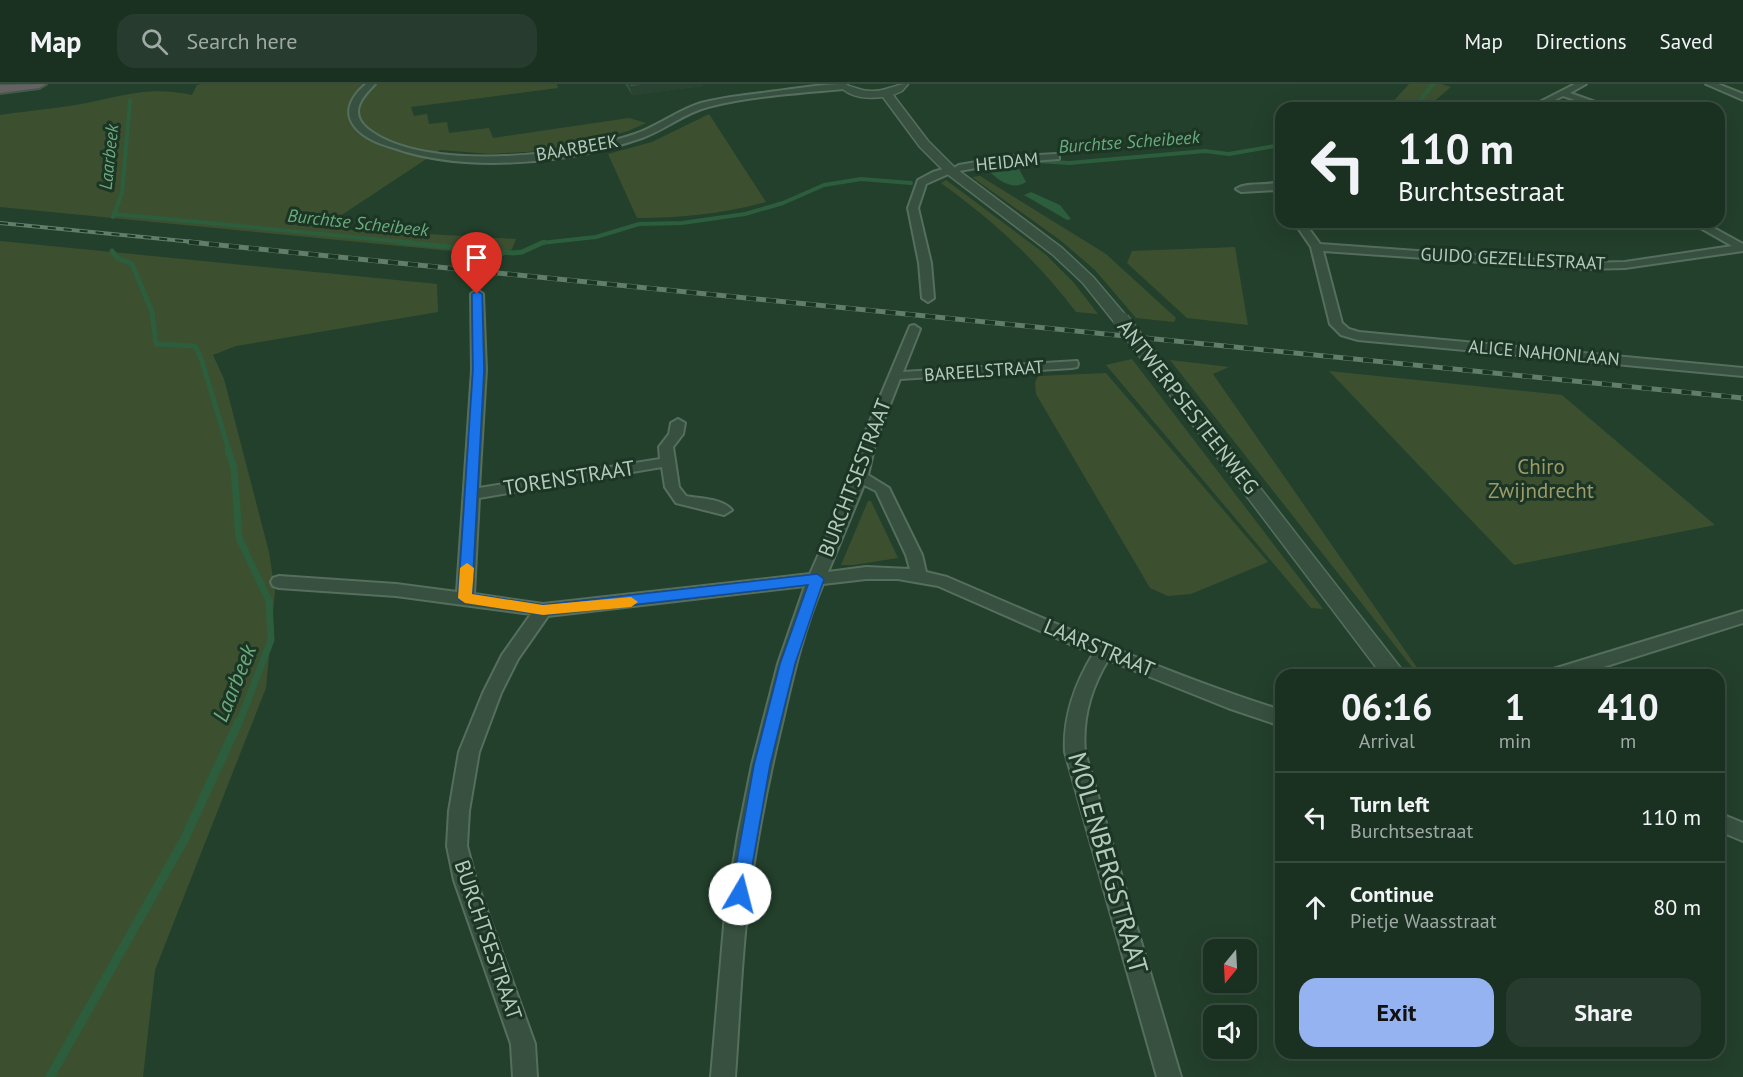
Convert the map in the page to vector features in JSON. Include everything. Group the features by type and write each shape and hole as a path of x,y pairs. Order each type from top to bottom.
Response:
{"highway":[{"path":"0,89 39,84"}],"street":[{"name":"BAARBEEK","path":"371,84 355,103 352,111 355,120 369,135 398,148 438,156 488,159 540,156 592,148 638,136 704,105 843,85"},
{"path":"843,85 858,93 886,93 898,89 903,84"},
{"path":"1544,102 1582,84"},
{"path":"1710,84 1743,98"},
{"name":"ANTWERPSESTEENWEG","path":"886,93 924,144 1057,251 1088,280 1390,669"},
{"path":"1562,93 1590,102"},
{"name":"HEIDAM","path":"954,169 1005,160 1056,157"},
{"path":"928,298 925,263 913,208 922,182 931,176 954,169"},
{"path":"1241,189 1275,190"},
{"path":"1303,228 1317,247"},
{"path":"1706,228 1743,248"},
{"name":"GUIDO GEZELLESTRAAT","path":"1317,247 1583,267 1625,265 1743,248"},
{"name":"ALICE NAHONLAAN","path":"1317,247 1336,324 1345,332 1358,336 1743,372"},
{"name":"TORENSTRAAT","path":"465,598 479,370 477,294"},
{"name":"BURCHTSESTRAAT","path":"525,1077 523,1044 465,880 457,846 459,811 469,753 492,693 511,656 543,610 817,579 860,477 869,440 914,329"},
{"name":"BAREELSTRAAT","path":"895,375 912,376 1072,364"},
{"path":"678,423 676,434 666,447 672,487 681,500 702,505 716,505 724,510"},
{"name":"TORENSTRAAT","path":"471,494 667,462"},
{"path":"860,477 882,488 914,555 918,566 918,576"},
{"name":"LAARSTRAAT","path":"817,579 866,573 918,576 941,581 1104,651 1234,703 1275,716"},
{"path":"723,1077 736,914 748,835 762,765 788,664 817,579"},
{"path":"279,582 396,590 543,610"},
{"path":"1575,669 1743,617"},
{"name":"MOLENBERGSTRAAT","path":"1104,651 1092,670 1081,701 1073,737 1074,744 1169,1077"},
{"path":"1725,824 1743,832"}],"green space":[{"path":"557,84 558,88 411,107 414,116 427,114 429,124 447,122 449,133 489,128 493,138 629,118 646,123 587,143 540,151 491,154 440,150 322,228 516,239 512,249 503,256 0,207 0,115 144,92 166,91 192,95 197,85"},
{"path":"1409,84 1441,84 1451,87 1433,102 1393,102"},
{"path":"709,114 766,202 702,215 637,218 608,154 652,142"},
{"path":"980,176 1106,254 1176,318 1174,322 1136,318 1095,270 1060,240 972,177"},
{"path":"946,180 1045,254 1074,283 1098,314 1076,312 1013,242 941,183"},
{"path":"0,241 437,284 438,312 236,346 213,355 224,379 269,552 275,591 266,688 155,970 143,1077 0,1077"},
{"path":"1235,247 1248,325 1187,318 1127,263 1132,251"},
{"path":"1132,359 1323,609 1311,608 1106,365"},
{"path":"1170,360 1229,367 1213,374 1418,669 1413,669"},
{"name":"Chiro Zwijndrecht","path":"1329,371 1562,395 1715,525 1514,565"},
{"path":"1106,373 1268,562 1191,594 1168,596 1150,588 1036,394 1035,383 1038,376"},
{"path":"868,501 871,501 898,558 841,565"}],"shaded area":[{"path":"998,169 1019,169 1026,182 1017,186 1007,184 990,172"},
{"path":"1031,192 1060,205 1071,219 1067,220 1024,195"}],"building":[{"path":"629,84 654,84 630,87"}],"waterway":[{"name":"Burchtse Scheibeek","path":"1419,102 1433,84"},
{"name":"Laarbeek","path":"113,217 122,193 130,100"},
{"name":"Burchtse Scheibeek","path":"1021,160 1069,163 1205,151 1229,154 1275,146"},
{"name":"Burchtse Scheibeek","path":"542,243 596,237 639,224 682,223 745,214 783,203 824,185 861,179 911,183"},
{"name":"Burchtse Scheibeek","path":"115,214 416,243"},
{"name":"Burchtse Scheibeek","path":"400,242 513,253 522,252 542,243"},
{"name":"Laarbeek","path":"112,251 117,258 132,264 152,312 156,344 195,346 201,358 229,451"},
{"name":"Laarbeek","path":"228,450 234,468 239,538 269,601 271,640 239,723"},
{"name":"Laarbeek","path":"50,1077 184,840 239,721"}],"railway":[{"path":"0,223 204,243"},
{"path":"189,242 1743,398"}],"slow traffic":[{"path":"467,568 465,598 543,610 631,602"}],"route":[{"path":"477,294 479,370 465,598 543,610 817,579 809,596 788,664 762,765 748,835 740,894"}]}
